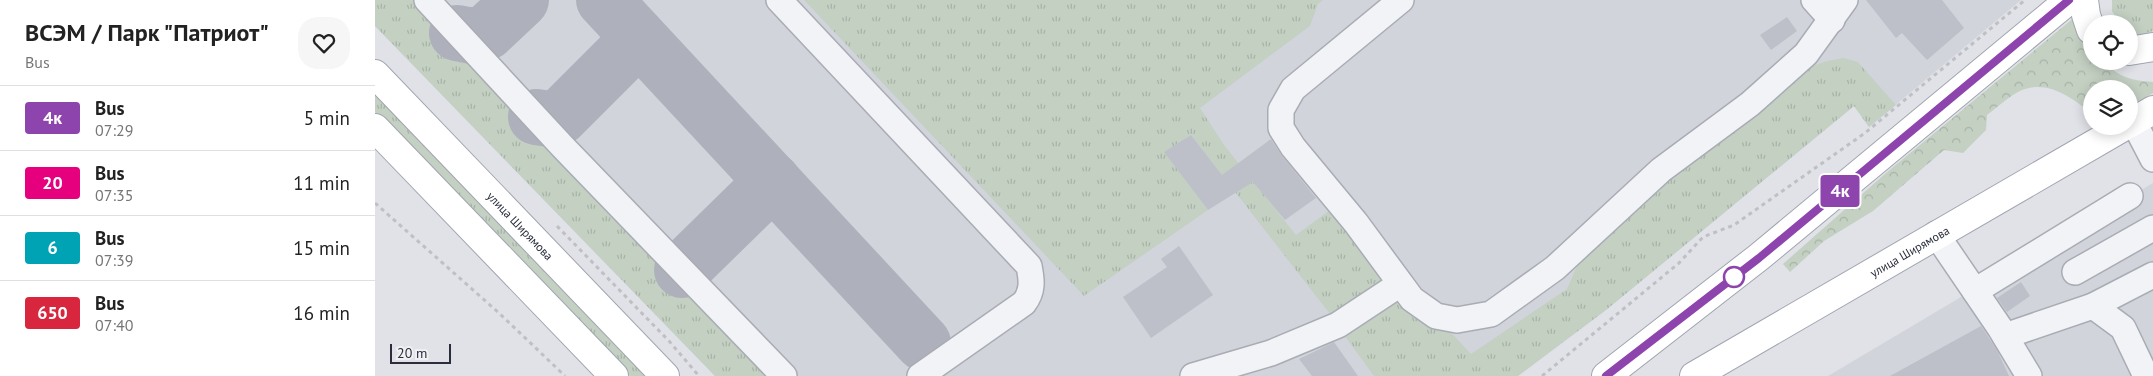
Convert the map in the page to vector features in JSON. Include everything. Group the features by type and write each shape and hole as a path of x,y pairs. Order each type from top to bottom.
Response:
{"main road":[{"path":"1606,376 1759,258 2069,0"},
{"path":"2085,0 2086,15"},
{"path":"2138,49 2153,46"},
{"name":"улица Ширямова","path":"375,74 665,376"},
{"path":"375,128 614,376"},
{"name":"улица Ширямова","path":"1694,376 2106,135"}],"lane":[{"path":"427,0 569,154 784,376"},
{"path":"779,0 1029,266 1032,280 1031,294 1024,304 920,376"},
{"path":"1401,0 1293,89 1281,110 1281,128 1293,147 1356,223 1412,299 1436,316 1457,320 1491,314 1555,268 1661,170 1750,104 1799,61 1839,10 1813,0"},
{"path":"2138,127 2153,159"},
{"path":"1975,291 2130,196"},
{"path":"2075,272 2153,228"},
{"path":"1936,234 2005,336 2029,376"},
{"path":"2005,336 2093,306 2153,274"},
{"path":"1193,376 1271,353 1338,325 1400,284"},
{"path":"2093,306 2123,328 2146,376"}],"path":[{"path":"1541,376 1679,263 1703,237 1735,225 1865,133 2025,0"},
{"path":"375,202 499,313 565,376"},
{"path":"553,221 669,341 699,376"}],"shaded area":[{"path":"375,0 2021,0 1869,127 1854,106 1606,310 1518,376 715,376 375,26"},
{"path":"2153,183 2153,376 1828,376"}],"green space":[{"path":"375,0 429,0 784,376 715,376 375,26"},
{"path":"804,0 1323,0 1318,4 1310,26 1200,108 1224,145 1296,235 1330,210 1336,211 1382,279 1377,285 1333,318 1191,135 1165,152 1208,210 1084,296"},
{"path":"2112,0 2153,0 2153,31 2138,36 2138,15 2114,15 2112,11"},
{"path":"2076,16 2080,36 2083,40 2083,70 2113,70 2136,80 2083,80 2083,107 2067,96 2050,89 2032,87 2017,92 1987,115 1986,130 1963,153 1944,150 1873,211 1824,241 1790,272 1783,264 1886,173"},
{"path":"1844,58 1858,62 1896,105 1869,127 1854,106 1606,310 1518,376 1374,376 1344,335 1391,301 1406,303 1445,326 1471,354 1567,289 1584,250 1620,213 1807,68 1827,61"},
{"path":"2138,80 2153,82 2153,93 2138,101"},
{"path":"375,89 648,376 630,376 375,112"}],"building":[{"path":"1866,0 1942,0 1964,28 1927,60 1902,33 1896,38"},
{"path":"1787,17 1797,31 1771,50 1760,35"},
{"path":"1191,135 1222,175 1271,139 1282,156 1316,198 1285,220 1253,182 1208,210 1164,152"},
{"path":"1179,246 1213,295 1151,338 1123,297 1167,267 1161,259"},
{"path":"2021,282 2030,296 2007,312 1997,298"},
{"path":"1981,326 1997,350 2009,376 1890,376"},
{"path":"1334,342 1358,376 1312,376 1299,359"}],"taxiway":[{"path":"457,33 472,36 487,32 521,0"},
{"path":"604,0 923,343"},
{"path":"536,117 550,119 560,117 638,39"},
{"path":"682,270 773,181"}],"bus line":[{"name":"4к","path":"1606,376 1759,258 2069,0"}]}
